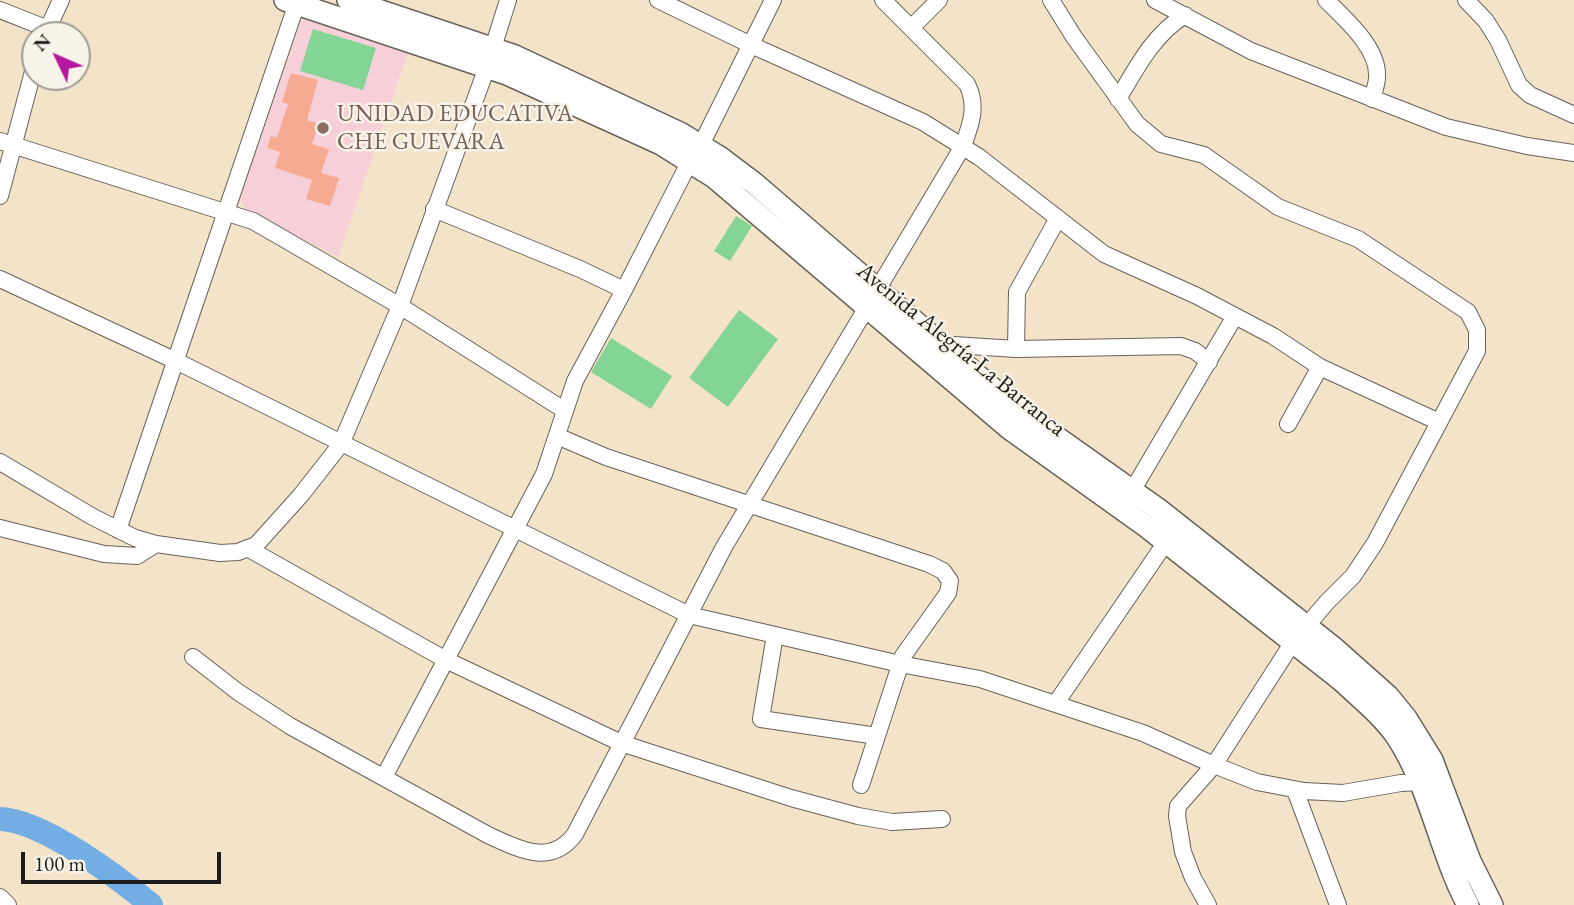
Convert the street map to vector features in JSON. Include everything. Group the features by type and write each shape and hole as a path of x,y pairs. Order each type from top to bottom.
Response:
{"main road":[{"name":"Avenida Alegría-La Barranca","path":"348,0 490,58 610,121 695,153 751,208 872,299 945,349 1127,500 1300,634 1341,680 1387,723 1404,749 1430,778 1492,905"},
{"name":"Avenida Alegría-La Barranca","path":"293,1 490,58"},
{"name":"Avenida Alegría-La Barranca","path":"872,299 1010,429 1127,500 1166,542 1300,634"},
{"name":"Avenida Alegría-La Barranca","path":"1430,778 1454,875 1468,905"}],"street":[{"path":"51,21 61,0"},
{"path":"249,550 268,533 341,444 400,306 490,58 508,0"},
{"path":"658,0 751,45 900,111 963,146 1104,254 1197,296 1273,337 1320,367 1439,422"},
{"path":"384,777 544,474 575,381 773,0"},
{"path":"193,657 265,711 488,835 509,844 544,853 556,851 568,844 749,503 963,146 972,119 972,95 955,70 911,28 893,6 883,0"},
{"path":"911,28 939,0"},
{"path":"1051,0 1137,124 1161,144 1204,155 1278,207 1358,239 1468,312 1477,330 1477,351 1376,543 1353,576 1300,634 1214,765 1178,806 1183,852 1208,905"},
{"path":"1155,0 1251,51 1446,127 1516,144 1574,153"},
{"path":"1326,0 1368,48 1375,63 1377,76 1372,99"},
{"path":"1466,0 1486,21 1498,40 1519,85 1530,95 1574,116"},
{"path":"118,530 226,211 293,1"},
{"path":"0,10 23,21"},
{"path":"1118,99 1148,49 1169,24 1185,15"},
{"path":"0,196 6,143 25,91"},
{"path":"6,143 253,221 400,306 564,410"},
{"path":"434,209 624,290"},
{"path":"1016,349 1017,292 1058,218"},
{"path":"0,279 176,361 689,615 900,664 980,679 1143,733 1257,782 1295,790 1343,793 1430,778"},
{"path":"1127,500 1235,316"},
{"path":"945,349 954,345 1016,349 1181,346 1195,351 1209,362"},
{"path":"1288,424 1320,367"},
{"path":"557,436 606,457 749,503 943,571 950,581 948,593 908,646 861,785"},
{"path":"0,462 118,530 156,544 220,553 249,550 446,660 621,743 791,798 858,816 891,822 942,819"},
{"path":"0,528 104,554 137,556 156,544"},
{"path":"1056,703 1166,542"},
{"path":"775,635 761,719 877,736"},
{"path":"1295,790 1338,905"},
{"path":"0,897 8,905"}],"shaded area":[{"path":"302,19 409,50 338,257 245,209 240,197"}],"green space":[{"path":"313,29 376,48 363,90 300,71"},
{"path":"736,216 752,226 730,261 714,251"},
{"path":"739,310 778,339 728,407 689,378"},
{"path":"611,338 672,376 651,409 591,372"}],"building":[{"path":"291,73 318,80 307,120 319,124 312,144 329,149 321,173 339,178 330,206 306,199 312,180 275,168 280,152 267,148 271,136 277,138 288,104 282,102"}],"waterway":[{"path":"0,819 37,829 58,840 100,866 151,905"}],"place":[{"name":"UNIDAD EDUCATIVA CHE GUEVARA","path":"323,128"}]}
